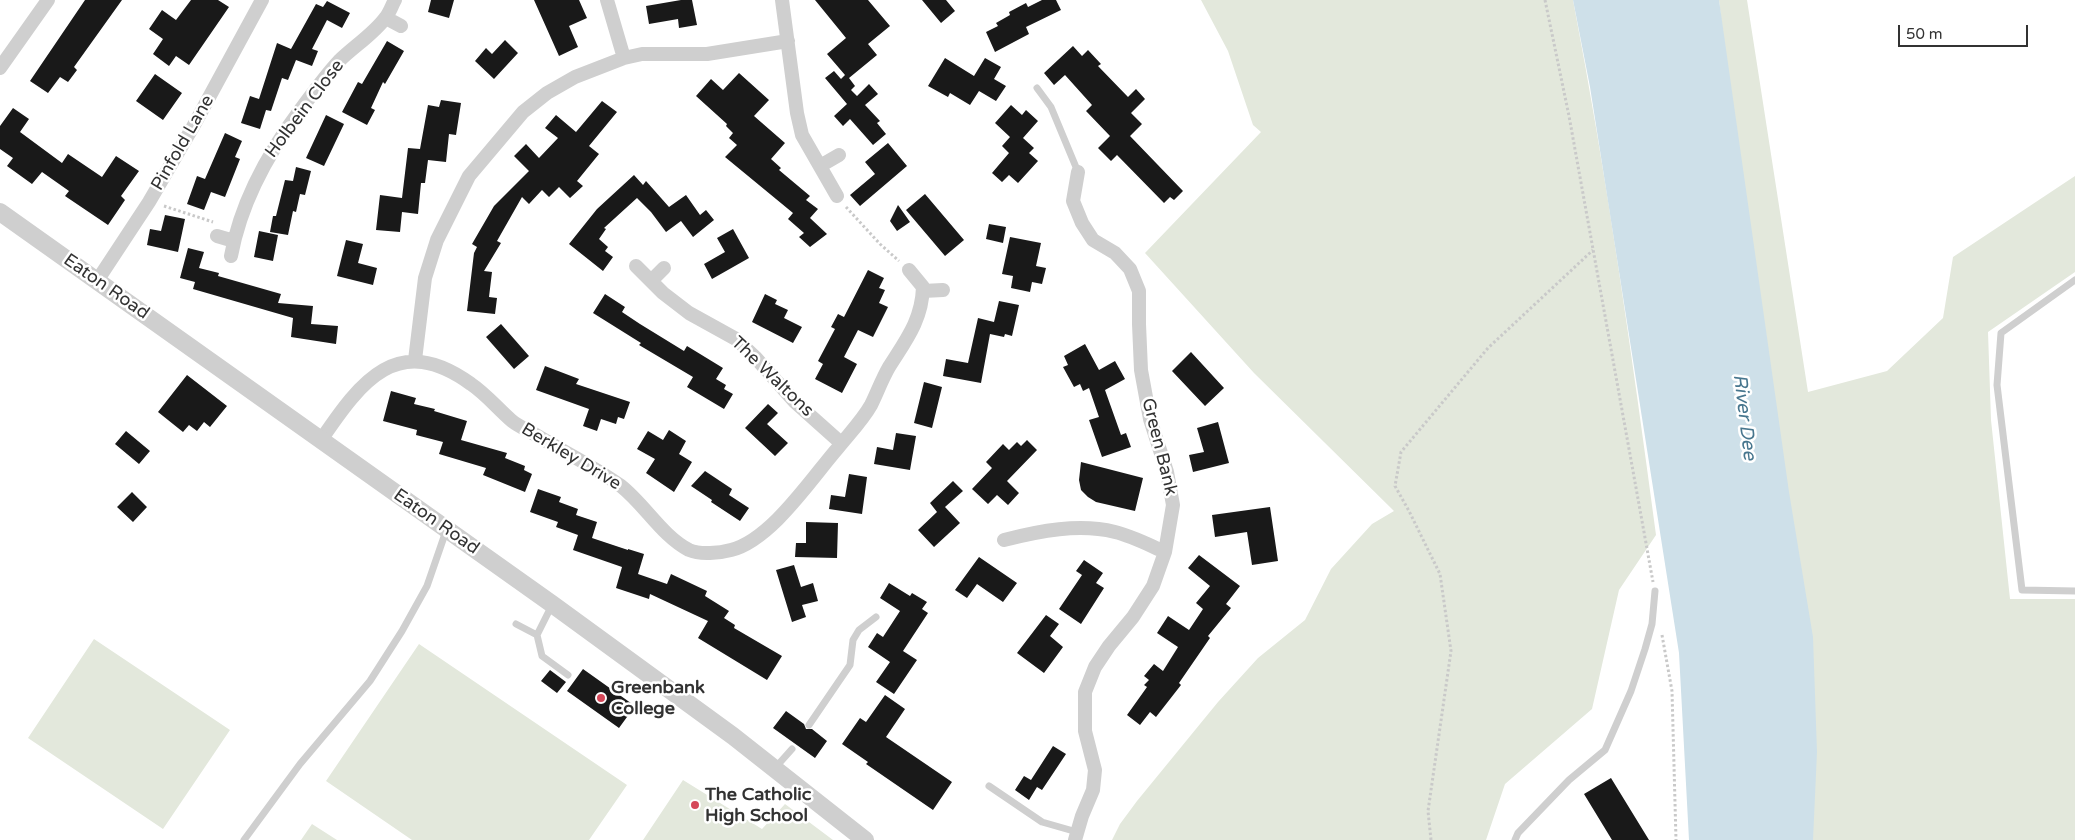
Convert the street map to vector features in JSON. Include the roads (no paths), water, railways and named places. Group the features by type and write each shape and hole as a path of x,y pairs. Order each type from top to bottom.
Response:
{"street":[{"path":"0,68 48,0"},
{"name":"Pinfold Lane","path":"97,282 149,202 194,125 262,0"},
{"name":"Holbein Close","path":"231,256 235,236 259,173 275,144 319,84 338,62 386,18 395,0"},
{"path":"608,0 624,58"},
{"path":"782,0 797,113 802,135 837,196"},
{"path":"386,18 401,26"},
{"path":"415,360 425,278 437,240 469,176 523,112 547,92 624,58 642,54 708,54 788,41"},
{"path":"820,166 839,155"},
{"name":"Green Bank","path":"1076,836 1094,790 1095,770 1085,731 1085,692 1095,667 1109,646 1133,617 1153,586 1165,552 1173,505 1167,472 1150,419 1142,370 1138,324 1139,291 1130,269 1115,253 1093,240 1082,223 1073,201 1078,172"},
{"name":"Eaton Road","path":"0,212 552,604 774,768 865,840"},
{"path":"217,236 235,236"},
{"name":"The Waltons","path":"636,266 663,293 689,313 736,339 755,357 795,402 841,443"},
{"path":"651,281 664,268"},
{"path":"909,270 922,287 922,291 943,290"},
{"name":"Berkley Drive","path":"320,440 359,388 396,363 415,360 443,366 472,384 513,422 607,476 624,488 674,539 691,551 711,553 732,550 774,525 870,407 888,369 910,336 921,307 922,291"},
{"path":"1004,540 1038,531 1100,529 1117,532 1165,552"}],"lane":[{"path":"1037,88 1052,108 1078,172"},
{"path":"2075,280 2000,333 1997,385 2022,590 2075,591"},
{"path":"244,840 300,764 370,681 402,631 427,586 446,530"},
{"path":"1515,840 1518,833 1569,780 1605,750 1631,691 1646,649 1652,624 1654,591"},
{"path":"552,604 538,635 542,656 568,675"},
{"path":"809,725 850,665 853,640 858,630 876,617"},
{"path":"516,624 538,635"},
{"path":"774,768 792,748"},
{"path":"990,786 1042,822 1076,836"}],"water":[{"name":"River Dee","path":"1573,0 1719,0 1789,492 1813,637 1817,752 1813,840 1689,840 1679,653 1590,87"}],"place":[{"name":"Greenbank College","path":"601,698"},
{"name":"The Catholic High School","path":"695,805"}]}
